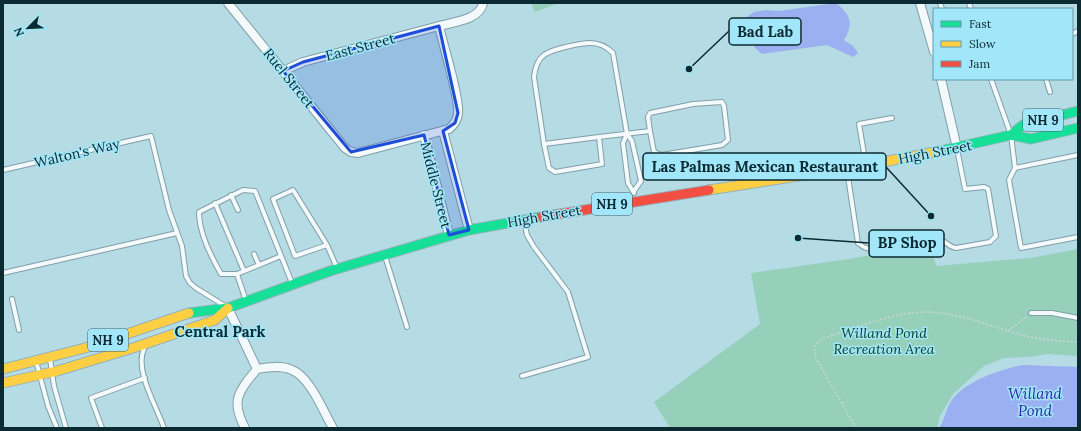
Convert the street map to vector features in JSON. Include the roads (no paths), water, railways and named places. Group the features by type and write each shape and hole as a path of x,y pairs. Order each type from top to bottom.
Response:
{"main road":[{"name":"NH 9","path":"1011,135 1023,125 1078,111"},
{"name":"NH 9","path":"1011,135 1031,139 1078,128"},
{"name":"High Street","path":"3,369 85,348 194,311 228,308 337,269 469,230 635,195 866,165 957,148 1011,135"},
{"name":"High Street","path":"3,383 52,373 145,345 215,320 228,308"}],"street":[{"name":"Ruel Street","path":"228,3 345,148 351,152"},
{"name":"East Street","path":"283,71 302,62 476,15 481,11 483,3"},
{"path":"920,3 933,48"},
{"path":"439,26 455,90 458,113 455,123 449,129 443,131"},
{"path":"941,80 957,148"},
{"name":"Middle Street","path":"351,152 358,153 443,131 469,230"},
{"name":"Middle Street","path":"424,135 449,235"},
{"path":"228,308 257,369"},
{"path":"245,428 239,414 237,397 240,389 257,369 282,367 291,369 300,374 307,382 333,428"}],"lane":[{"path":"599,137 602,164 555,172 549,168 534,77 535,68 544,55 553,51 589,43 607,48 613,53 627,134 632,141 641,181 635,195"},
{"path":"991,80 999,106 1011,135 1014,168 1009,180 1021,248 1078,237"},
{"path":"1046,80 1050,92"},
{"path":"718,101 722,102 724,106 728,140 722,145 662,155 654,152 650,131 648,117 650,113 718,101"},
{"path":"866,165 859,124 892,118"},
{"path":"544,144 650,131"},
{"path":"627,134 623,143 628,183 635,195"},
{"name":"Walton's Way","path":"3,170 151,136 177,233"},
{"path":"847,168 858,243 862,246 868,248 878,247 936,238 941,238 951,248 990,242 996,236 988,189 984,187 965,189 957,148"},
{"path":"1014,168 1078,155"},
{"path":"281,256 237,274 221,274 199,224 199,212 243,190 255,191 281,256 292,284"},
{"path":"327,245 296,256 273,199 293,190 327,245 337,269"},
{"path":"231,195 238,210"},
{"path":"215,203 244,271"},
{"path":"522,376 588,357 568,292 534,247 528,235 524,218"},
{"path":"3,272 177,233 182,246 186,276 190,283 228,308"},
{"path":"254,254 259,265"},
{"path":"384,254 407,326"},
{"path":"237,274 246,301"},
{"path":"12,299 19,330"},
{"path":"1031,313 1052,313 1078,318"},
{"path":"145,345 141,354 140,363 164,428"},
{"path":"50,357 52,373 66,428"},
{"path":"36,361 57,428"},
{"path":"102,428 91,398 145,378"}],"water":[{"path":"836,3 848,16 850,24 844,40 853,46 858,53 853,57 827,45 762,54 754,47 754,32 748,27 747,17 754,12 765,10 779,11"},
{"name":"Willand Pond","path":"1023,365 1078,367 1078,428 939,428 949,405 962,390 982,378 1003,370"}],"place":[{"name":"Bad Lab","path":"689,69"},
{"name":"Las Palmas Mexican Restaurant","path":"931,216"},
{"name":"BP Shop","path":"798,238"}],"district":[{"name":"Central Park","path":"220,331"}],"park label":[{"name":"Willand Pond Recreation Area","path":"884,342"}]}
